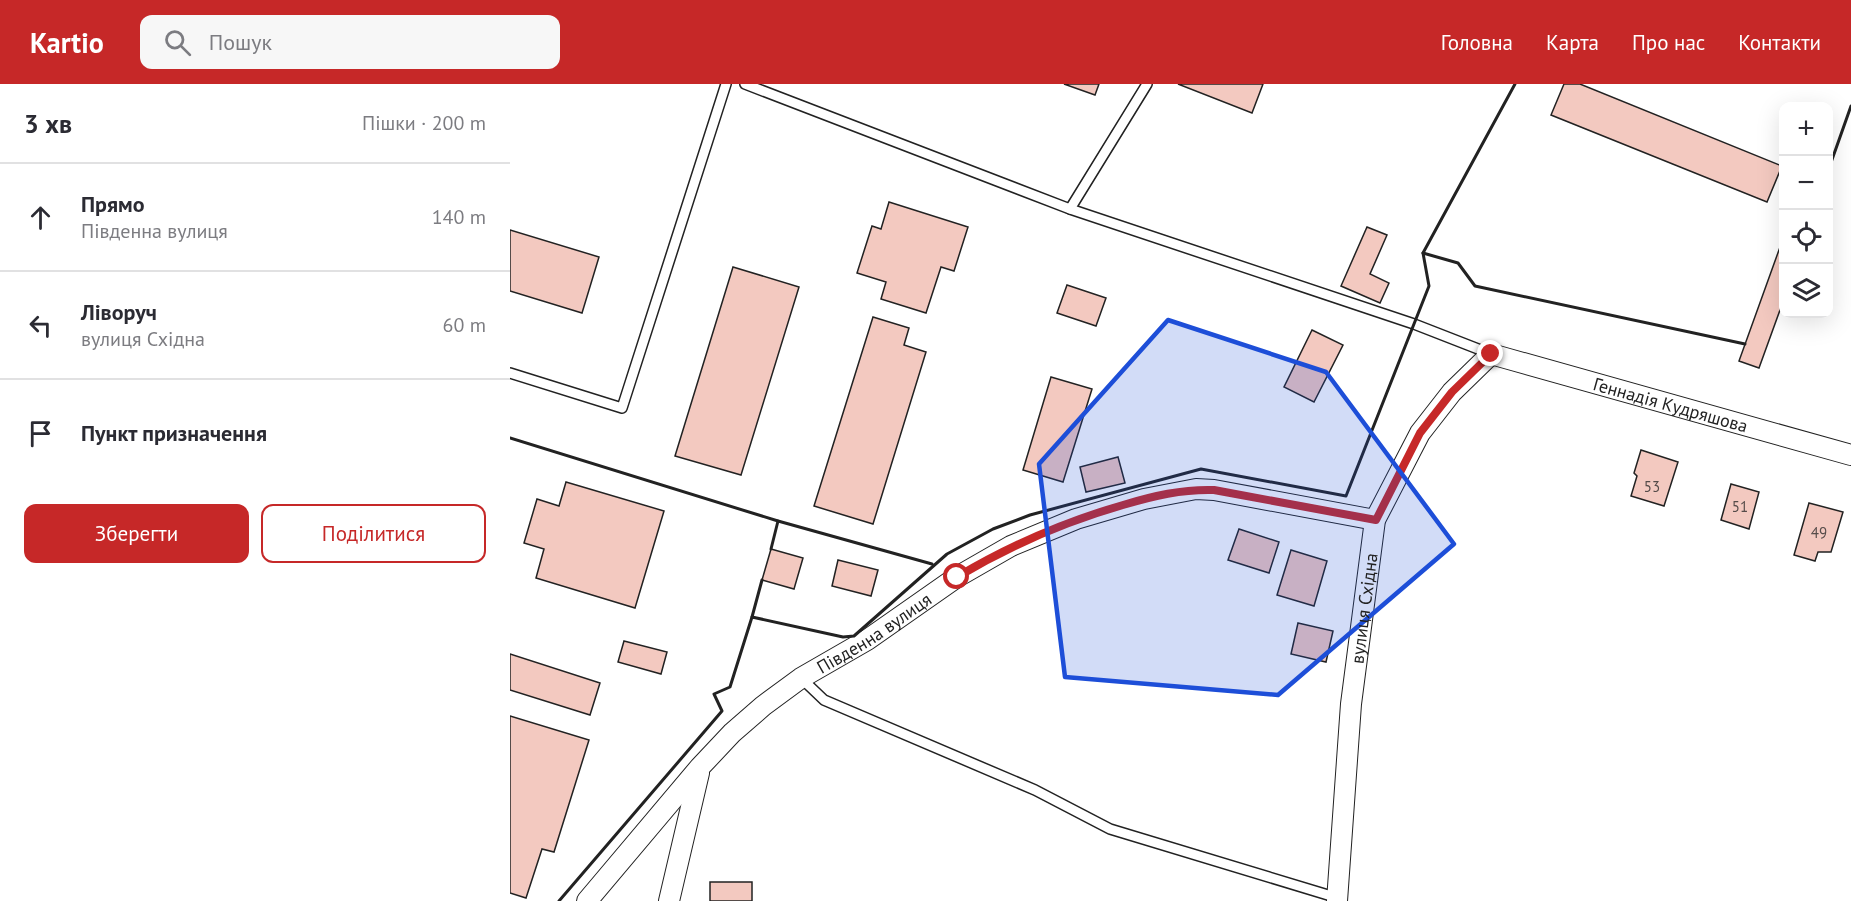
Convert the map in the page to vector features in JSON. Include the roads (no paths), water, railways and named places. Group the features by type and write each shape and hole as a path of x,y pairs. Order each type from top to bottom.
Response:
{"street":[{"name":"Геннадія Кудряшова","path":"1491,354 1851,455"},
{"name":"вулиця Східна","path":"1334,900 1351,704 1376,520 1420,433 1452,392 1491,354"},
{"name":"Південна вулиця","path":"587,901 700,767 732,733 763,706 801,678 867,640 957,577 1011,546 1076,519 1144,499 1186,490 1214,490 1376,520"},
{"path":"669,901 700,767"}],"lane":[{"path":"510,373 622,408 726,84"},
{"path":"745,84 761,87 1070,209 1414,324 1491,354"},
{"path":"1070,209 1147,84"},
{"path":"801,678 824,700 1035,790 1110,829 1334,900"}]}
